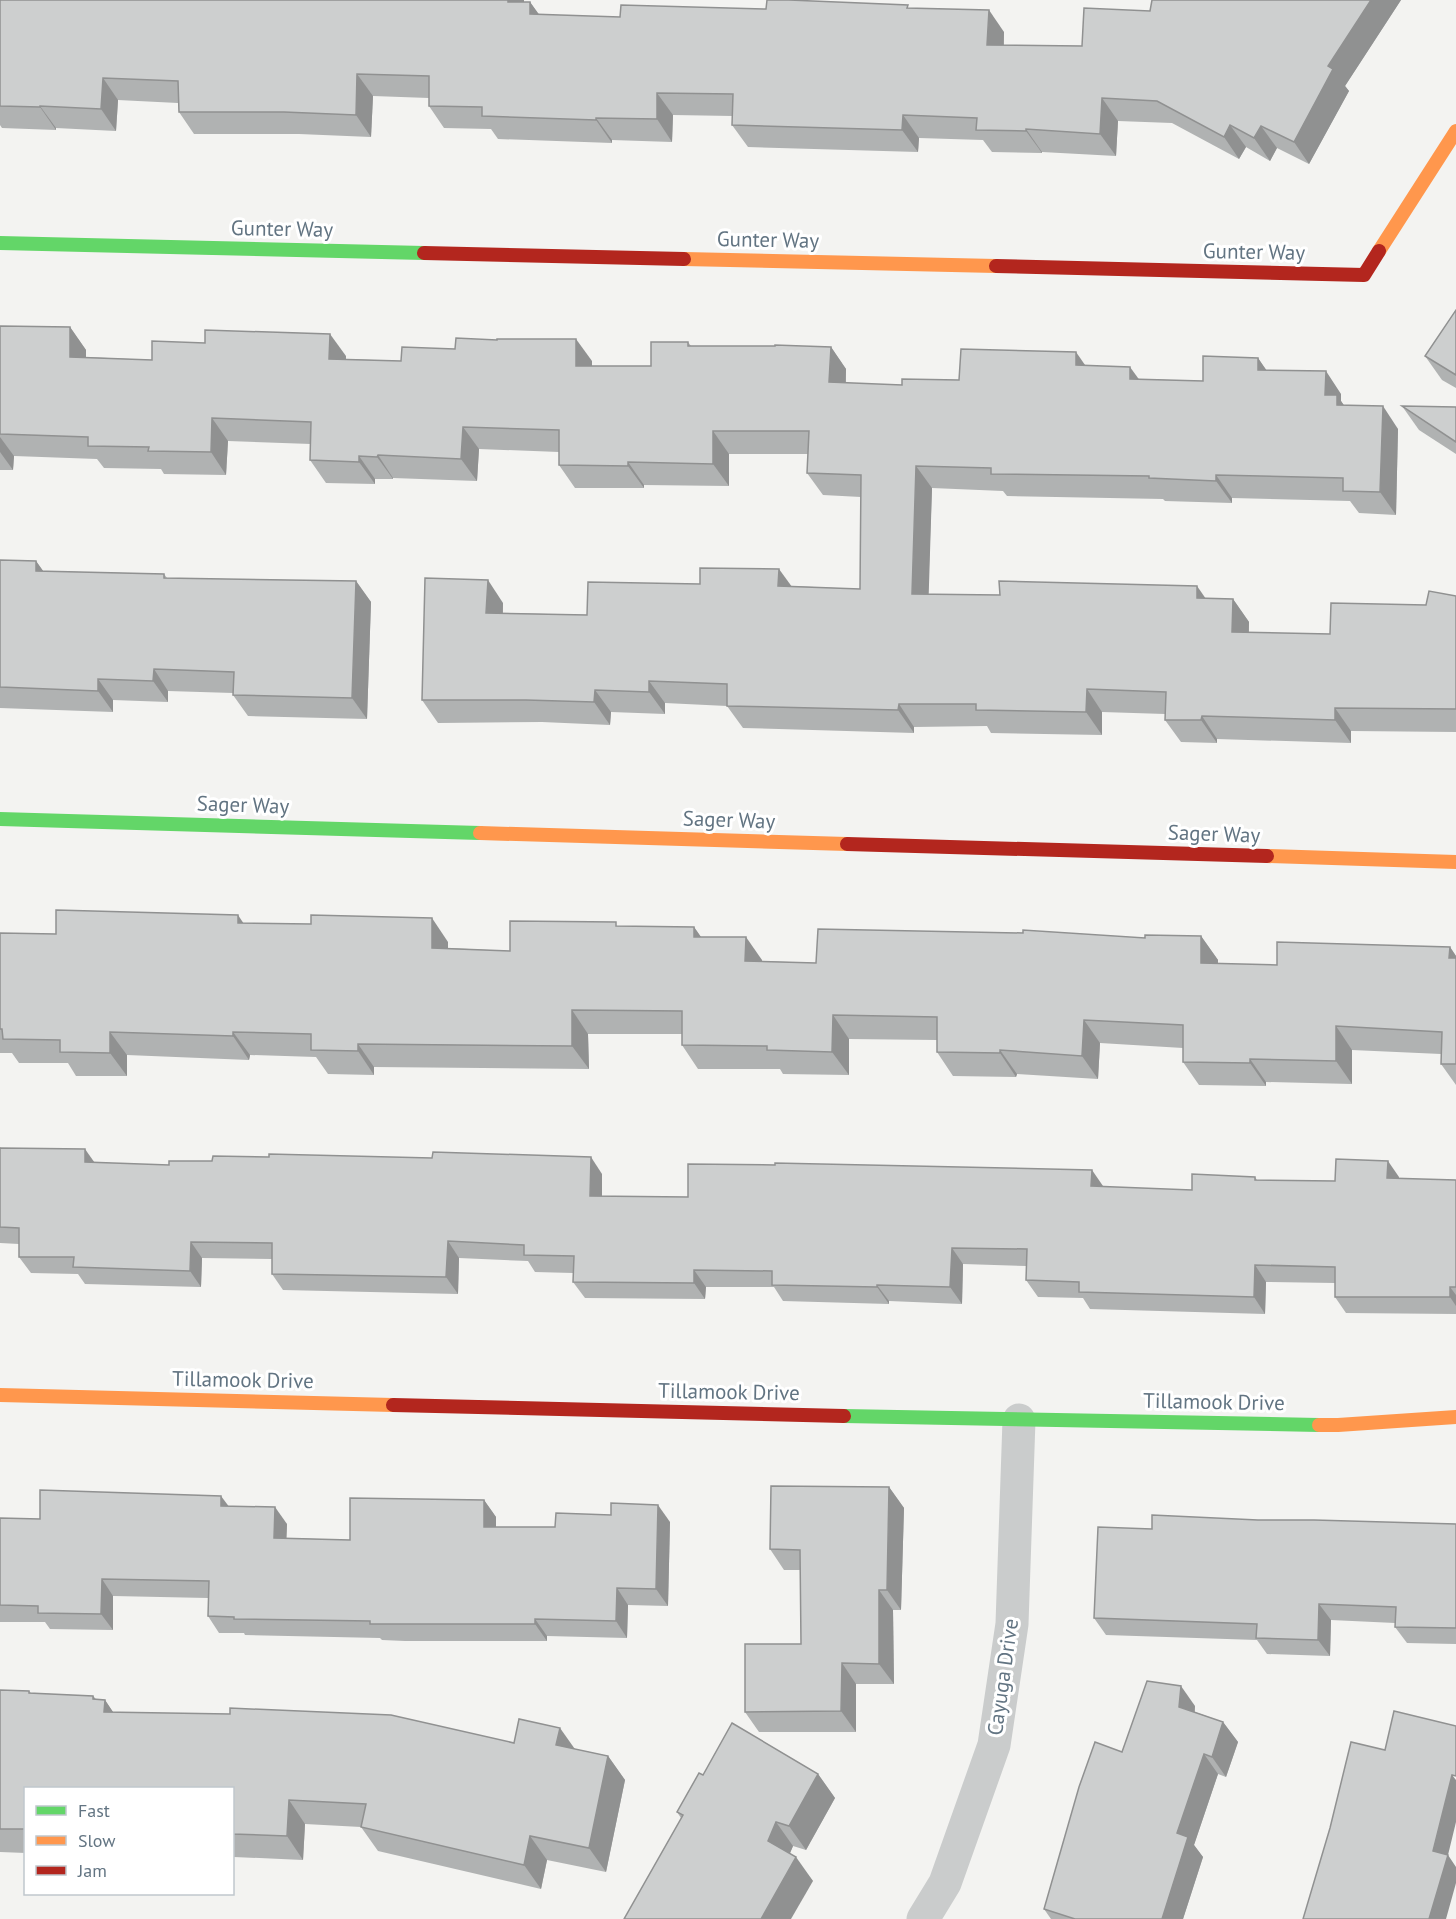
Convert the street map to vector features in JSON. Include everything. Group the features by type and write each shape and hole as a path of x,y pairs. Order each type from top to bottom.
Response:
{"street":[{"name":"Gunter Way","path":"0,243 1364,275 1456,131"},
{"name":"Sager Way","path":"0,819 1456,862"},
{"name":"Tillamook Drive","path":"0,1395 1019,1420 1338,1425 1456,1417"},
{"name":"Cayuga Drive","path":"923,1919 945,1883 994,1745 1012,1624 1019,1420"}],"building":[{"path":"0,0 508,0 508,2 530,2 530,14 620,17 621,5 766,9 767,0 789,0 908,5 907,8 989,10 987,45 1082,46 1084,8 1150,11 1152,0 1371,0 1328,66 1333,69 1294,142 1261,126 1254,138 1230,125 1224,137 1157,101 1102,98 1100,134 1026,129 1026,131 976,130 977,118 903,115 902,130 732,125 733,94 657,93 657,119 596,118 596,120 482,116 482,107 429,106 429,76 357,74 356,115 179,112 178,81 103,78 101,109 0,106"},
{"path":"1456,310 1456,375 1425,356"},
{"path":"0,326 70,327 70,357 152,360 152,341 205,343 205,330 330,334 329,359 401,361 402,347 455,349 456,338 576,339 576,366 651,366 651,342 688,342 688,346 831,347 829,382 902,385 902,379 959,380 961,349 1076,352 1076,365 1130,367 1130,379 1203,381 1203,356 1258,358 1258,370 1326,371 1325,395 1337,395 1337,405 1383,406 1380,492 1343,491 1343,478 1216,475 1216,481 1149,478 1149,476 991,474 991,468 916,466 912,594 1000,595 999,581 1197,586 1197,598 1233,599 1232,632 1330,634 1331,603 1426,605 1429,591 1456,596 1456,709 1335,708 1335,720 1202,716 1201,720 1165,720 1166,692 1087,689 1086,712 976,710 976,704 899,704 898,710 727,706 727,684 649,681 649,692 595,690 594,702 422,700 425,578 488,580 486,613 587,615 588,582 700,584 700,568 779,569 778,586 860,589 861,475 807,473 809,431 713,431 713,464 628,462 628,466 559,465 559,430 463,427 461,459 378,455 377,457 359,456 359,462 310,460 311,422 212,418 211,452 148,451 149,447 88,446 88,437 0,434"},
{"path":"1402,406 1456,407 1456,442"},
{"path":"0,560 36,561 36,571 164,574 164,578 356,581 352,698 233,695 234,672 154,669 153,681 98,679 98,691 0,687"},
{"path":"56,910 238,915 238,923 311,924 311,915 432,918 432,948 510,951 510,921 616,922 616,926 694,927 694,937 746,937 745,961 816,963 818,929 1023,933 1023,930 1145,938 1145,935 1201,936 1201,963 1277,965 1277,942 1450,947 1449,958 1456,958 1456,1064 1441,1064 1442,1032 1336,1026 1336,1061 1250,1059 1250,1063 1183,1062 1183,1025 1084,1020 1082,1056 1000,1050 1000,1053 937,1052 937,1017 833,1015 832,1052 767,1050 767,1046 682,1045 682,1011 572,1010 572,1046 358,1044 358,1051 311,1050 311,1034 233,1032 233,1036 110,1032 110,1053 60,1052 60,1040 3,1039 2,1029 0,1029 0,933 56,934"},
{"path":"0,1148 85,1149 85,1162 169,1165 169,1161 212,1161 213,1156 269,1157 269,1154 432,1158 433,1152 591,1157 590,1196 688,1197 688,1164 775,1165 775,1163 1092,1170 1091,1186 1192,1190 1192,1174 1255,1177 1255,1180 1335,1181 1336,1159 1388,1161 1387,1178 1456,1180 1456,1287 1450,1287 1450,1297 1335,1297 1335,1267 1255,1265 1254,1297 1079,1292 1079,1282 1026,1280 1027,1249 952,1248 950,1287 772,1285 772,1271 694,1270 694,1283 573,1282 574,1256 524,1255 524,1245 448,1241 446,1277 272,1274 272,1243 191,1242 190,1271 73,1267 74,1257 19,1257 19,1228 0,1227"},
{"path":"771,1486 889,1487 887,1590 879,1590 879,1664 842,1663 841,1711 745,1712 745,1644 801,1644 800,1550 770,1549"},
{"path":"40,1490 221,1496 221,1506 275,1507 274,1538 350,1540 350,1498 484,1500 484,1527 555,1527 556,1513 611,1515 611,1503 658,1505 656,1589 617,1588 616,1621 535,1619 535,1624 370,1624 370,1621 234,1619 234,1617 208,1616 209,1581 102,1579 101,1614 38,1613 38,1606 0,1605 0,1518 40,1519"},
{"path":"1152,1515 1258,1520 1456,1524 1456,1628 1395,1627 1396,1607 1319,1604 1318,1640 1256,1638 1257,1624 1094,1618 1098,1527 1152,1529"},
{"path":"1147,1681 1181,1686 1179,1707 1223,1722 1212,1757 1204,1754 1177,1833 1188,1837 1162,1919 1075,1919 1044,1909 1079,1787 1095,1742 1122,1752"},
{"path":"0,1690 93,1696 93,1699 105,1700 104,1712 230,1714 230,1708 391,1715 514,1743 519,1719 560,1728 556,1745 608,1756 589,1848 530,1836 524,1865 361,1827 366,1804 289,1800 287,1836 234,1834 234,1787 24,1787 24,1829 0,1829"},
{"path":"1394,1711 1456,1726 1456,1776 1452,1775 1433,1851 1448,1855 1429,1919 1303,1919 1330,1828 1351,1742 1385,1750"},
{"path":"732,1723 818,1774 789,1826 776,1822 768,1841 796,1857 761,1919 624,1919 683,1815 677,1812 699,1773 703,1775"}],"traffic: fast":[{"path":"0,243 424,253"},
{"path":"0,819 480,833"},
{"path":"844,1416 1319,1425"}],"traffic: slow":[{"path":"1379,251 1456,131"},
{"path":"684,259 996,266"},
{"path":"480,833 847,844"},
{"path":"1267,856 1456,862"},
{"path":"0,1395 393,1405"},
{"path":"1319,1425 1456,1417"}],"traffic: jam":[{"path":"996,266 1364,275 1379,251"},
{"path":"424,253 684,259"},
{"path":"847,844 1267,856"},
{"path":"393,1405 844,1416"}]}
